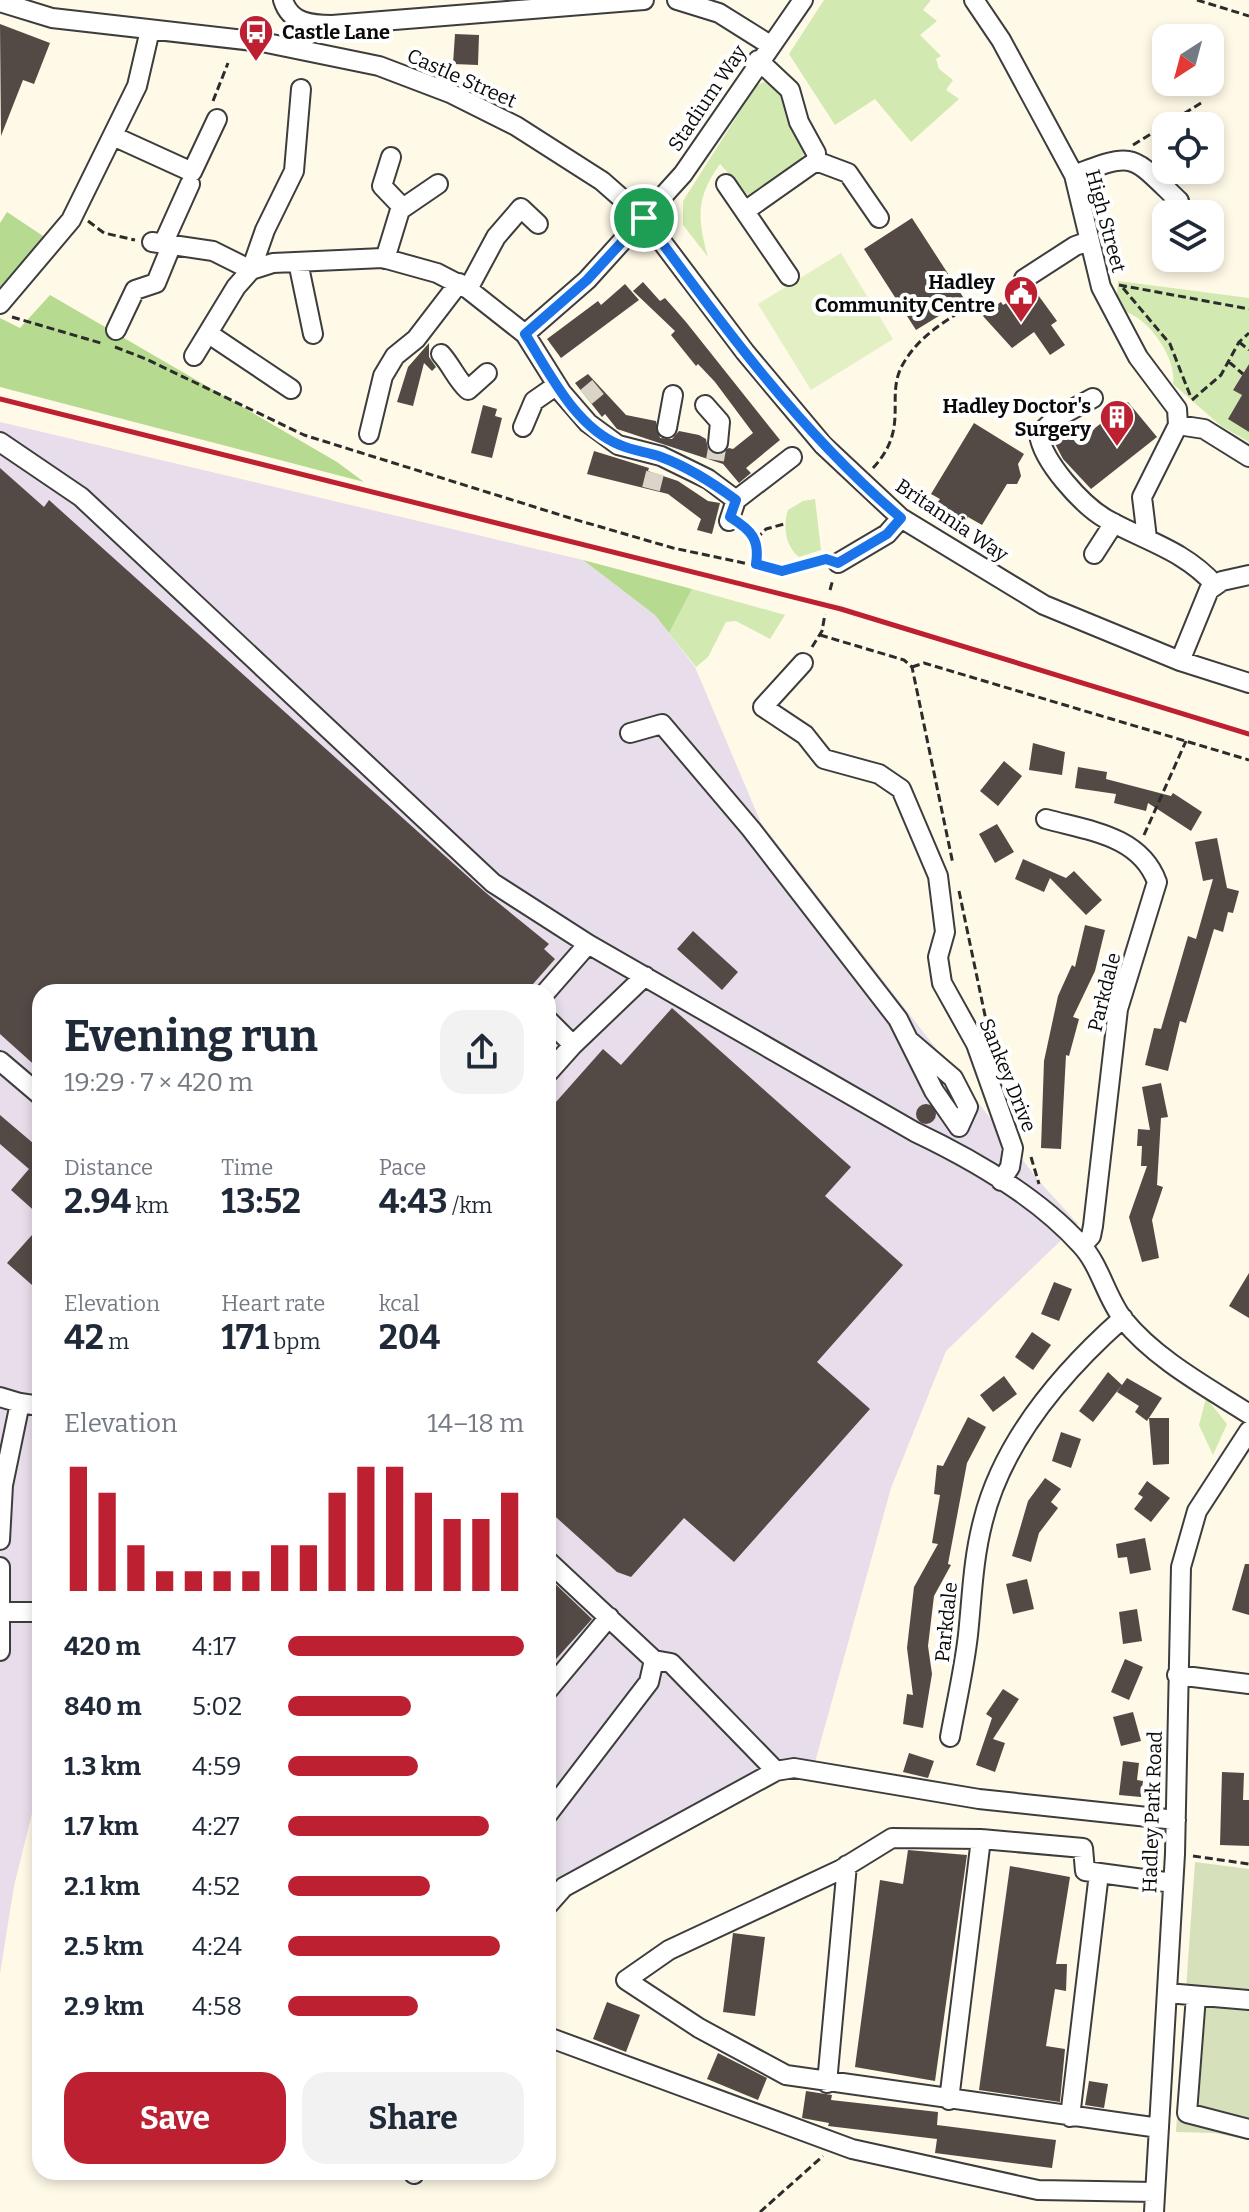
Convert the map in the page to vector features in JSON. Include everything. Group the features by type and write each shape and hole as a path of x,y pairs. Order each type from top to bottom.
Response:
{"street":[{"name":"Castle Street","path":"283,0 285,8 296,19 309,25 332,25 644,0"},
{"path":"677,0 720,7 764,53 790,90 799,122 816,153 816,161"},
{"name":"Stadium Way","path":"525,334 587,280 683,174 803,0"},
{"name":"High Street","path":"974,0 1001,40 1074,175 1101,287 1138,357 1177,409 1185,426"},
{"name":"Castle Street","path":"0,2 52,18 262,42 379,66 450,93 516,126 602,181 644,218"},
{"path":"0,304 73,214 137,86 150,30"},
{"path":"194,356 236,287 251,270 265,230 294,171 301,89"},
{"path":"113,136 192,172 217,119"},
{"path":"391,157 382,186 403,208"},
{"path":"1074,175 1119,157 1133,161 1178,200"},
{"path":"816,161 848,173 879,218"},
{"path":"745,211 816,161"},
{"path":"116,330 135,290 156,283 162,243 190,184"},
{"path":"385,259 403,208 438,184"},
{"path":"726,184 789,276"},
{"path":"369,434 383,376 395,356 431,344 496,237 521,208 538,224"},
{"name":"Britannia Way","path":"644,218 745,352 823,445 859,482 901,518 1044,605 1180,661 1249,683"},
{"path":"1024,279 1075,246 1089,241"},
{"path":"162,243 213,251 251,270 273,263 385,259 437,273 464,286 525,334 557,385 580,402 588,423 618,445 661,451 708,479 732,513 792,457"},
{"path":"298,262 313,334"},
{"path":"209,334 291,389"},
{"path":"431,344 454,369 456,379 468,390 487,373"},
{"path":"269,375 280,359"},
{"path":"523,427 534,401 557,385"},
{"path":"661,451 673,395"},
{"path":"1093,398 1039,434 1041,447 1060,476 1102,517 1189,559 1215,585"},
{"path":"705,405 720,422 708,479"},
{"path":"1147,538 1142,497 1185,426 1204,429 1249,457"},
{"path":"0,442 81,497 493,883 588,944 915,1132 971,1160 1001,1181 1082,1246 1123,1318 1156,1350 1249,1414"},
{"path":"838,563 887,534 901,518"},
{"path":"1094,554 1119,525"},
{"path":"1180,661 1204,598 1215,585 1249,575"},
{"name":"Sankey Drive","path":"803,663 763,707 805,735 824,759 879,774 901,789 938,876 945,932 938,957 942,983 976,1044 1013,1148 1010,1167 1001,1181"},
{"path":"630,733 662,724 751,829 898,1019 911,1042 953,1078 968,1107 959,1127 971,1160"},
{"path":"1046,819 1135,848"},
{"name":"Parkdale","path":"1082,1246 1091,1236 1093,1226 1118,1009 1157,882 1150,863 1135,848"},
{"path":"553,984 588,944"},
{"path":"556,1064 645,976"},
{"path":"556,1028 573,1045"},
{"path":"0,1061 32,1088"},
{"name":"Parkdale","path":"950,1737 966,1647 976,1551 983,1518 1004,1462 1057,1385 1123,1318"},
{"path":"0,1397 32,1405"},
{"path":"0,1540 2,1485 20,1403"},
{"name":"Hadley Park Road","path":"1154,2212 1175,1854 1179,1590 1188,1538 1206,1494 1249,1431"},
{"path":"0,1567 0,1651"},
{"path":"556,1568 654,1660 671,1663 776,1771"},
{"path":"2,1612 32,1612"},
{"path":"556,1680 609,1617"},
{"path":"556,1804 649,1682 654,1660"},
{"path":"1177,1675 1249,1684"},
{"path":"556,1896 564,1887 776,1771 794,1768 979,1799 1176,1820"},
{"path":"1159,2128 786,2075 753,2059 626,1980 669,1950 847,1865 892,1838 981,1839 1083,1848 1085,1871 1173,1883"},
{"path":"949,2100 981,1839"},
{"path":"827,2083 847,1865"},
{"path":"1070,2117 1099,1873"},
{"path":"1167,1993 1249,2000"},
{"path":"1196,1996 1187,2113 1249,2129"},
{"path":"556,2040 852,2149 1038,2190 1155,2192"}],"path":[{"path":"1197,0 1206,6 1249,16"},
{"path":"217,119 207,113 228,63"},
{"path":"1119,157 1201,103"},
{"path":"73,214 104,233 162,243"},
{"path":"1120,285 1170,344 1192,400"},
{"path":"1101,287 1120,285 1249,309"},
{"path":"859,482 880,461 894,434 902,365 941,322 977,301"},
{"path":"0,311 146,359 304,435 659,544 782,571 826,559 838,563"},
{"path":"1185,426 1192,400 1221,375 1239,342 1249,333"},
{"path":"1239,342 1249,350"},
{"path":"1229,362 1243,374"},
{"path":"732,513 756,539 756,564"},
{"path":"756,539 766,529 784,524"},
{"path":"803,663 822,631 825,614"},
{"path":"912,667 924,663 1249,760"},
{"path":"1135,848 1186,741"},
{"path":"1175,1854 1249,1864"},
{"path":"760,2212 827,2153"}],"shaded area":[{"path":"0,422 583,560 655,615 695,667 761,823 1039,1181 1078,1224 946,1351 891,1488 815,1762 768,1765 556,1879 556,984 32,984 32,1813 14,1886 0,1974"}],"green space":[{"path":"824,0 931,0 923,10 937,21 920,35 941,56 936,59 939,69 953,80 946,90 959,99 911,142 875,99 835,125 789,54"},
{"path":"767,80 779,86 806,150 782,178 748,195 720,164 706,187 701,208 708,257 683,225 683,201 756,86"},
{"path":"7,212 43,236 0,293 0,223"},
{"path":"841,253 893,339 811,390 758,304"},
{"path":"1118,281 1249,298 1249,364 1233,389 1242,395 1228,419 1249,432 1249,442 1221,426 1173,384 1171,363 1166,352 1144,323 1126,312 1117,295"},
{"path":"50,295 337,462 364,482 0,387 0,318 20,328"},
{"path":"815,499 821,550 799,557 786,535 788,510 803,501"},
{"path":"583,560 692,589 669,633 655,615"},
{"path":"692,589 785,615 770,639 736,621 726,622 708,657 696,667 669,633"},
{"path":"1206,1398 1227,1424 1213,1455 1199,1425"},
{"path":"1195,1862 1249,1869 1249,2140 1215,2133 1176,2132"}],"building":[{"path":"0,24 50,43 34,84 23,80 1,136"},
{"path":"455,34 479,35 478,65 453,64"},
{"path":"912,218 965,300 916,330 864,249"},
{"path":"643,282 660,301 665,298 686,322 780,440 746,468 751,473 739,483 723,464 617,429 605,414 602,417 575,383 588,374 626,415 656,421 660,438 672,439 679,431 699,435 706,439 708,449 716,455 733,449 753,433 715,382 698,364 696,366 671,335 675,331 633,291"},
{"path":"625,284 639,300 561,358 547,339 598,301 601,305"},
{"path":"1033,288 1057,321 1051,325 1065,345 1050,355 1034,332 1012,348 982,315 1001,302 1003,305"},
{"path":"429,343 429,357 436,367 432,371 424,363 413,406 397,402 408,367"},
{"path":"1249,364 1249,432 1228,419 1242,395 1233,390"},
{"name":"Hadley Doctor's Surgery","path":"1128,402 1157,437 1091,489 1063,459 1052,438 1064,427 1076,443"},
{"path":"483,405 497,409 495,416 502,418 492,458 471,453"},
{"path":"974,423 1024,454 1018,464 1021,476 1017,484 1007,484 982,525 968,517 964,523 935,506 940,499 931,494"},
{"path":"594,451 649,468 648,471 678,481 708,501 720,503 712,534 697,530 701,519 668,494 587,474"},
{"path":"0,468 44,507 49,500 485,892 549,944 544,949 555,959 533,984 32,984 32,1063 0,1034"},
{"path":"1033,743 1065,752 1062,775 1029,770"},
{"path":"1004,761 1022,776 998,806 980,791"},
{"path":"1078,767 1107,772 1106,779 1171,796 1173,793 1202,812 1191,831 1148,803 1146,811 1114,803 1116,794 1075,788"},
{"path":"997,824 1014,852 995,863 979,834"},
{"path":"1217,838 1227,888 1239,891 1233,913 1228,912 1223,932 1214,929 1186,1023 1180,1021 1168,1071 1145,1065 1154,1028 1161,1029 1188,936 1196,939 1213,879 1203,881 1195,842"},
{"path":"1023,859 1066,878 1074,871 1102,900 1086,915 1050,878 1044,892 1015,879"},
{"path":"1085,925 1105,930 1095,971 1073,1017 1079,1019 1069,1056 1066,1055 1061,1149 1041,1148 1044,1061 1058,996 1072,965 1075,967"},
{"path":"693,931 738,972 722,990 677,949"},
{"path":"672,1008 851,1167 825,1196 903,1265 817,1362 870,1409 734,1562 684,1518 631,1577 617,1572 556,1517 556,1102 603,1049 621,1065"},
{"path":"1161,1083 1168,1117 1161,1118 1157,1185 1163,1187 1152,1220 1159,1258 1142,1262 1129,1217 1147,1166 1141,1166 1142,1146 1137,1146 1138,1129 1150,1130 1142,1087"},
{"path":"926,1104 933,1107 936,1114 933,1121 926,1124 919,1121 916,1114 919,1107"},
{"path":"0,1115 32,1142 32,1209 11,1190 29,1169 0,1144"},
{"path":"32,1235 32,1285 7,1263"},
{"path":"1249,1273 1249,1318 1229,1306"},
{"path":"1054,1282 1072,1289 1059,1321 1041,1314"},
{"path":"1032,1332 1051,1345 1033,1370 1015,1357"},
{"path":"1108,1372 1122,1385 1093,1422 1079,1411"},
{"path":"1004,1376 1017,1394 993,1412 980,1395"},
{"path":"1127,1378 1162,1398 1147,1421 1135,1412 1139,1406 1117,1392"},
{"path":"968,1417 986,1427 967,1463 948,1564 951,1565 934,1596 928,1646 932,1674 923,1728 903,1724 907,1694 913,1695 907,1648 914,1587 938,1544 932,1543 940,1495 934,1494 937,1465 943,1466"},
{"path":"1149,1418 1169,1418 1169,1464 1153,1465"},
{"path":"1061,1432 1081,1439 1071,1468 1052,1461"},
{"path":"1045,1478 1061,1489 1051,1502 1058,1508 1039,1533 1031,1562 1012,1556 1028,1501"},
{"path":"1147,1481 1170,1498 1151,1522 1134,1509 1143,1497 1138,1494"},
{"path":"1145,1538 1151,1570 1130,1574 1127,1557 1118,1558 1116,1544"},
{"path":"1245,1564 1249,1564 1249,1615 1232,1610"},
{"path":"1027,1579 1034,1609 1013,1614 1006,1584"},
{"path":"556,1585 592,1619 556,1659"},
{"path":"1137,1609 1142,1641 1123,1644 1119,1612"},
{"path":"1125,1659 1143,1667 1129,1700 1111,1692"},
{"path":"1003,1689 1019,1699 993,1739 1005,1743 995,1772 976,1765 992,1718 986,1714"},
{"path":"1133,1712 1141,1741 1121,1746 1113,1717"},
{"path":"909,1753 934,1761 928,1778 903,1772"},
{"path":"1123,1761 1139,1763 1137,1780 1143,1781 1141,1797 1119,1795"},
{"path":"1222,1772 1244,1773 1243,1800 1249,1800 1249,1846 1220,1845"},
{"path":"908,1850 967,1855 935,2081 855,2067 880,1880 903,1884"},
{"path":"1010,1866 1070,1877 1056,1964 1067,1964 1066,1991 1055,1989 1046,2046 1065,2049 1060,2102 979,2090"},
{"path":"733,1933 765,1937 755,2016 723,2012"},
{"path":"607,2002 640,2015 626,2052 593,2039"},
{"path":"718,2053 767,2078 758,2100 707,2079"},
{"path":"1089,2081 1108,2084 1104,2108 1085,2105"},
{"path":"806,2091 832,2095 831,2100 938,2112 937,2125 1056,2140 1052,2168 935,2153 937,2139 828,2126 829,2123 802,2118"}],"tunnel":[{"path":"586,397 598,387"},
{"path":"715,460 718,443"},
{"path":"651,489 655,473"}],"railway":[{"path":"0,399 841,609 1249,734"}],"place":[{"name":"Castle Lane","path":"256,63"},
{"name":"Hadley Community Centre","path":"1021,324"},
{"name":"Hadley Doctor's Surgery","path":"1117,448"}],"route":[{"path":"644,218 745,352 823,445 859,482 901,518 887,534 838,563 826,559 782,571 756,564 756,539 748,528 730,517 736,500 708,479 661,456 618,445 588,423 562,393 525,334 587,280 644,218"}]}
